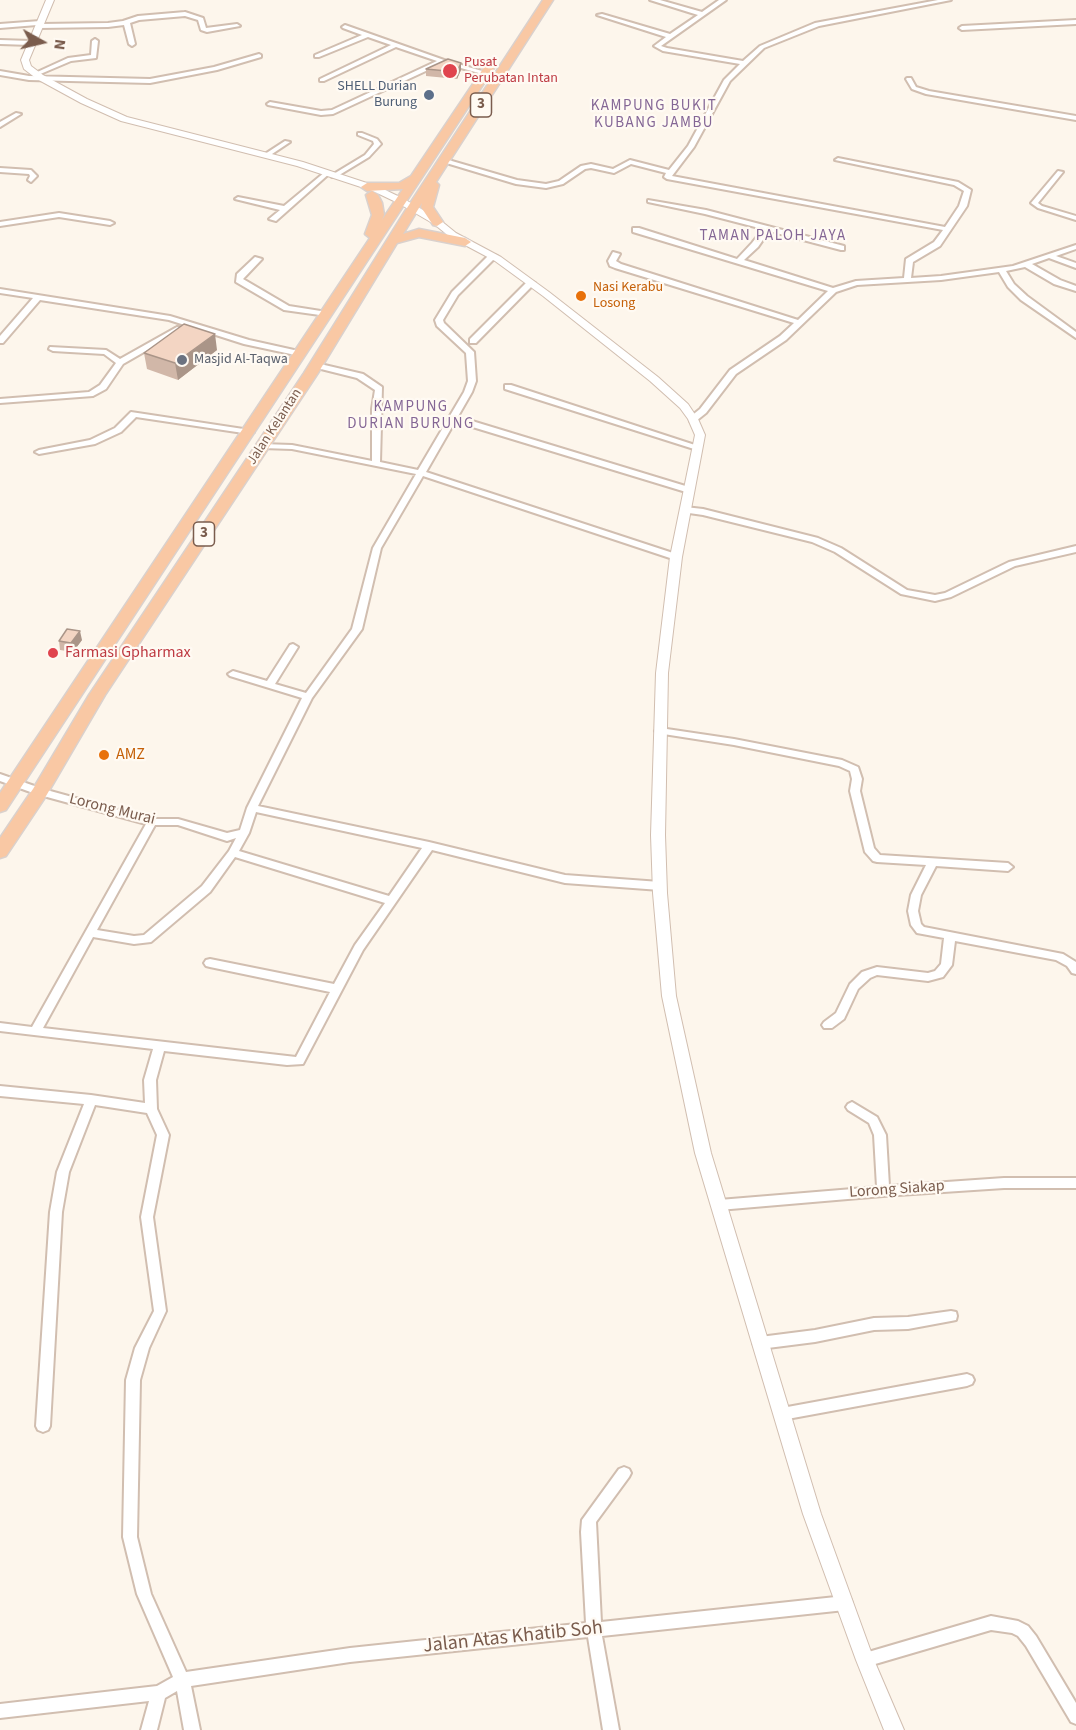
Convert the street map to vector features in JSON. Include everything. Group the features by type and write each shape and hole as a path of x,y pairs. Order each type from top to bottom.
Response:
{"highway":[{"name":"Jalan Kelantan","path":"0,852 40,792 97,695 395,240 415,179 535,0"},
{"name":"Jalan Kelantan","path":"0,806 8,780 250,432 360,261 438,172 548,0"},
{"path":"437,222 427,207 438,172"},
{"path":"360,261 378,215 365,189 402,186 415,179"},
{"path":"395,240 419,233 459,238"},
{"path":"279,387 288,387 313,368"}],"street":[{"path":"50,0 25,60 27,67 38,75 84,101 124,119 267,155 331,174 437,222 459,238"},
{"path":"653,0 703,14"},
{"path":"723,0 657,46 659,49 744,63"},
{"path":"947,229 672,180 667,177 669,172 689,152 727,80 762,47 812,25 948,0"},
{"path":"0,26 108,25 138,18 185,14 201,19 203,29 207,30 237,26"},
{"path":"600,15 669,36"},
{"path":"124,22 127,24 132,44"},
{"path":"962,28 1076,22"},
{"path":"345,27 442,61 486,73"},
{"path":"317,56 367,35"},
{"path":"0,73 29,78 75,58 94,57 95,41"},
{"path":"0,42 31,43"},
{"path":"322,80 396,45"},
{"path":"38,75 91,80 150,81 215,69 259,56"},
{"path":"270,104 318,116 333,112 442,61"},
{"path":"909,79 910,86 928,93 1076,118"},
{"path":"0,125 18,114"},
{"path":"273,219 331,174 367,156 378,144 375,140 360,134"},
{"path":"267,155 287,142"},
{"path":"838,160 964,185 968,193 937,244 909,261 907,281"},
{"path":"445,161 516,182 546,186 561,183 583,167 591,166 614,171 630,162 669,172"},
{"path":"0,170 31,172 34,176 31,180"},
{"path":"1060,172 1034,203 1076,218"},
{"path":"238,199 286,209"},
{"path":"650,201 841,248"},
{"path":"405,208 493,256 531,283 684,405 700,435 676,557 662,673 660,886 669,996 703,1153 812,1514 865,1660 894,1730"},
{"path":"0,224 59,215 110,223"},
{"path":"740,260 755,245 766,228"},
{"path":"636,230 833,290"},
{"path":"693,419 703,411 733,372 783,338 833,290 856,283 907,281 1001,270 1028,265 1076,247"},
{"path":"616,254 612,261 618,267 800,322"},
{"path":"90,933 134,940 147,939 206,889 233,853 244,833 252,807 308,697 357,629 377,548 472,381 470,352 440,324 439,320 455,294 493,256"},
{"path":"1052,257 1076,266"},
{"path":"258,259 240,276 239,280 287,308 324,314"},
{"path":"1028,265 1057,282 1076,289"},
{"path":"1001,270 1024,298 1076,336"},
{"path":"473,341 531,283"},
{"path":"0,291 170,318 247,342 300,354"},
{"path":"0,341 39,296"},
{"path":"0,401 90,393 103,387 120,362 188,324"},
{"path":"53,349 106,352 120,362"},
{"path":"313,368 360,376 379,389 376,409 376,464"},
{"path":"508,387 697,447"},
{"path":"39,452 92,442 118,430 134,414 250,432"},
{"path":"469,423 689,490"},
{"path":"262,446 291,447 421,473 676,557"},
{"path":"685,510 703,512 815,540 838,550 904,592 935,598 948,595 1012,564 1076,549"},
{"path":"270,685 293,647"},
{"path":"233,674 308,697"},
{"path":"660,731 734,742 842,763 854,769 857,779 855,790 869,849 878,858 1008,867"},
{"name":"Lorong Murai","path":"8,780 40,792 152,822 178,822 227,837 244,833"},
{"path":"252,807 565,879 660,886"},
{"path":"35,1032 152,822"},
{"path":"0,1027 299,1061 359,948 429,846"},
{"path":"233,853 392,901"},
{"path":"933,861 916,895 913,911 916,925 921,930 1059,957 1071,963 1076,970"},
{"path":"828,1025 840,1016 854,987 866,975 877,971 928,977 939,974 946,965 950,936"},
{"path":"210,963 336,989"},
{"path":"160,1045 150,1080 151,1109 163,1135 147,1217 160,1311 142,1348 132,1380 130,1537 144,1594 182,1680 192,1730"},
{"path":"0,1091 91,1100 151,1109"},
{"path":"43,1426 56,1212 63,1172 91,1100"},
{"path":"852,1107 873,1120 880,1135 882,1191"},
{"name":"Lorong Siakap","path":"719,1205 882,1191 1004,1184 1076,1183"},
{"path":"760,1343 815,1336 874,1324 908,1323 951,1316"},
{"path":"782,1414 967,1380"},
{"path":"611,1730 594,1630 588,1532 589,1520 624,1473"},
{"name":"Jalan Atas Khatib Soh","path":"182,1680 350,1655 844,1603"},
{"path":"865,1660 991,1623 1013,1626 1023,1631 1032,1641 1076,1717"},
{"path":"0,1711 159,1693 182,1680"},
{"path":"149,1730 159,1693"}],"building":[{"path":"448,59 461,63 457,72 426,69"},
{"path":"184,324 215,334 175,363 144,353"},
{"path":"67,629 80,631 71,643 59,641"}],"place":[{"name":"Pusat Perubatan Intan","path":"450,71"},
{"name":"SHELL Durian Burung","path":"429,95"},
{"name":"Nasi Kerabu Losong","path":"581,296"},
{"name":"Masjid Al-Taqwa","path":"182,360"},
{"name":"Farmasi Gpharmax","path":"53,653"},
{"name":"AMZ","path":"104,755"}],"district":[{"name":"KAMPUNG BUKIT KUBANG JAMBU","path":"654,116"},
{"name":"TAMAN PALOH JAYA","path":"773,237"},
{"name":"KAMPUNG DURIAN BURUNG","path":"411,416"}]}
